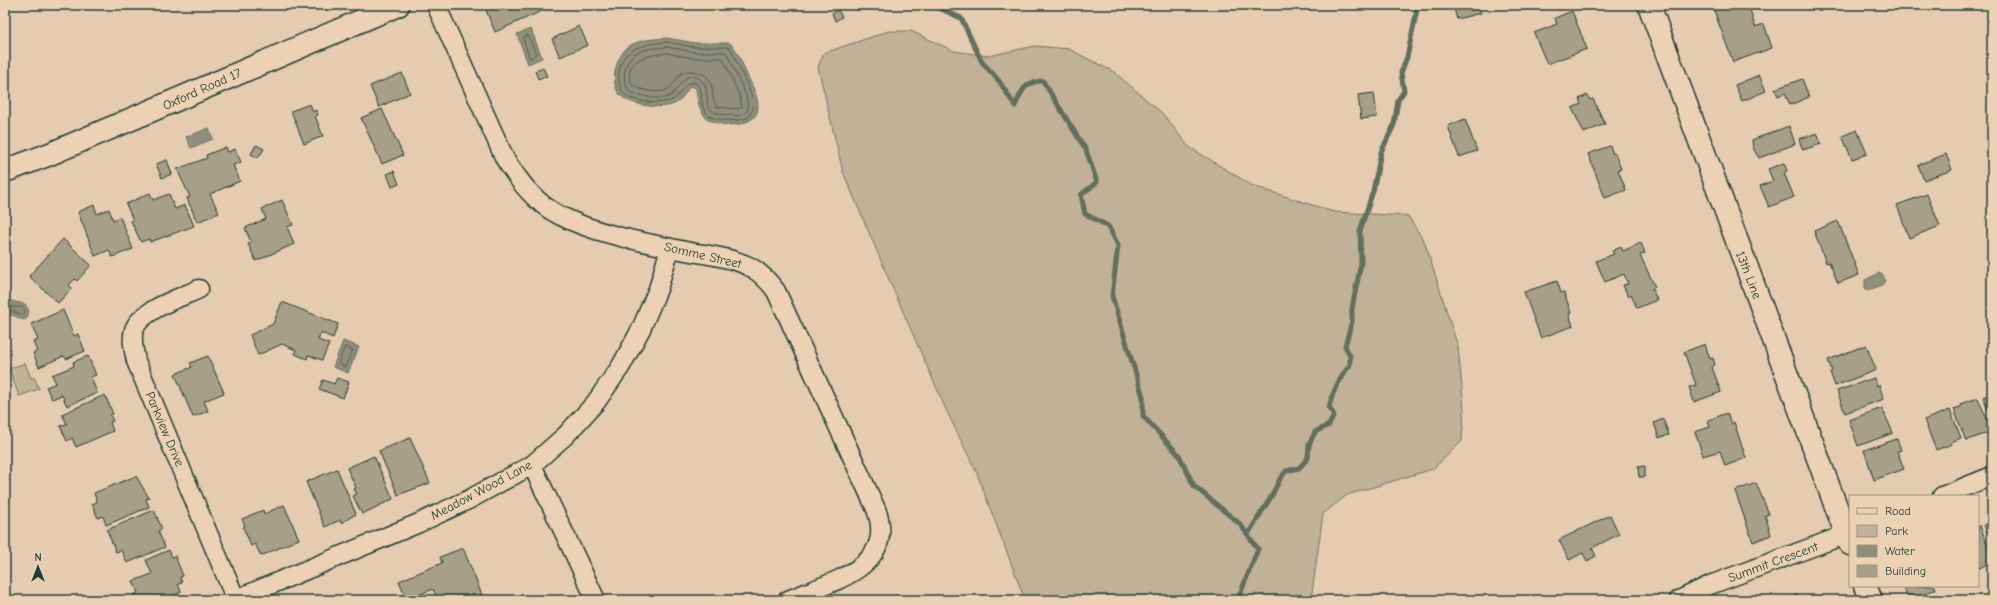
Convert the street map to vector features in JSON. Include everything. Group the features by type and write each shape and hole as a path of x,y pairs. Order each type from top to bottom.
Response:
{"main road":[{"name":"Oxford Road 17","path":"5,171 50,154 398,5"},
{"name":"13th Line","path":"1649,5 1849,537"},
{"path":"1865,587 1871,600"}],"street":[{"name":"Somme Street","path":"436,5 505,159 528,191 559,215 586,226 670,248 730,259 746,264 769,281 776,291 880,521 880,541 866,564 853,573 788,600"},
{"name":"Meadow Wood Lane","path":"235,600 419,523 470,499 532,465 566,435 591,407 620,366 641,329 658,289 670,248"},
{"name":"Parkview Drive","path":"200,289 148,313 134,329 133,345 136,361 235,600"},
{"path":"532,465 596,600"},
{"path":"1944,495 1992,476"},
{"name":"Summit Crescent","path":"1678,600 1710,585 1849,537"}],"green space":[{"path":"889,31 911,31 954,51 988,56 1035,46 1069,49 1114,72 1162,113 1189,147 1253,186 1334,212 1408,216 1425,243 1458,347 1464,409 1462,441 1433,469 1347,495 1323,514 1311,600 1025,600 976,471 948,414 843,172 818,67 824,53"},
{"path":"25,363 31,378 34,377 39,389 19,396 9,369"}],"water":[{"path":"531,29 542,58 528,64 517,34"},
{"path":"667,38 695,43 730,43 738,54 757,99 758,107 756,115 751,120 734,125 715,122 708,119 701,111 696,88 690,86 679,101 668,106 661,107 637,104 623,98 616,88 615,82 616,67 622,54 626,49 635,43"},
{"path":"209,128 213,139 191,148 186,137"},
{"path":"1879,273 1883,275 1885,280 1883,284 1868,291 1865,288 1865,280"},
{"path":"5,300 25,304 29,311 27,318 24,320 12,315 5,316"},
{"path":"343,341 359,347 348,373 333,367"}],"building":[{"path":"492,5 555,5 495,32 485,8"},
{"path":"1453,5 1478,5 1481,13 1457,19"},
{"path":"1712,5 1749,6 1755,27 1764,24 1772,48 1733,62"},
{"path":"838,10 842,17 835,21 832,13"},
{"path":"1572,11 1587,49 1547,64 1534,33 1557,24 1555,18"},
{"path":"579,26 588,45 560,57 552,39"},
{"path":"543,68 547,76 538,79 535,71"},
{"path":"402,73 410,93 379,107 370,86"},
{"path":"1759,75 1766,91 1742,101 1735,85"},
{"path":"1802,79 1809,97 1790,105 1785,93 1778,96 1775,89"},
{"path":"1374,93 1377,117 1361,119 1358,95"},
{"path":"1587,95 1590,100 1593,99 1605,124 1584,133 1572,108 1581,104 1579,99"},
{"path":"310,104 313,112 316,110 318,115 315,116 323,136 304,144 291,111"},
{"path":"382,109 403,155 382,164 361,118"},
{"path":"1465,119 1477,151 1459,157 1448,126"},
{"path":"1789,126 1795,144 1759,158 1753,148 1752,140"},
{"path":"1857,130 1867,154 1852,159 1842,136"},
{"path":"1817,133 1821,144 1803,150 1799,139"},
{"path":"256,145 264,149 258,158 251,154"},
{"path":"1610,146 1613,154 1615,153 1621,169 1618,170 1626,190 1605,198 1588,154"},
{"path":"226,147 228,152 235,149 241,162 233,165 240,181 210,194 219,213 197,222 187,198 190,197 177,169 207,158 206,155"},
{"path":"1946,154 1952,170 1924,180 1918,165"},
{"path":"167,160 172,174 162,178 156,164"},
{"path":"1784,163 1787,171 1784,173 1794,197 1769,207 1760,186 1773,181 1768,169"},
{"path":"394,171 399,184 392,187 387,174"},
{"path":"150,193 153,200 169,194 175,209 185,205 194,226 150,242 149,239 141,242 131,221 133,220 126,204"},
{"path":"1927,194 1940,226 1909,238 1897,205"},
{"path":"282,200 293,225 287,227 294,244 256,261 248,244 251,242 245,228 266,219 262,209"},
{"path":"94,205 97,214 109,209 113,220 120,217 133,249 112,257 109,250 95,256 78,212"},
{"path":"1838,221 1859,275 1838,283 1829,262 1826,263 1814,231"},
{"path":"63,239 91,265 77,281 75,279 69,285 72,288 58,303 29,276"},
{"path":"1641,243 1645,253 1640,255 1655,287 1652,289 1657,300 1637,308 1631,294 1628,296 1623,285 1628,284 1624,274 1605,282 1596,261 1614,254 1612,251 1621,247 1623,251"},
{"path":"1557,281 1561,293 1564,292 1571,313 1569,314 1573,326 1541,338 1524,292"},
{"path":"282,302 338,324 333,338 321,333 318,340 329,344 322,360 308,355 307,359 295,354 296,350 282,344 258,355 250,335 273,324"},
{"path":"63,310 74,336 78,334 85,351 66,359 64,356 39,367 33,353 37,351 33,342 38,340 31,324"},
{"path":"1705,344 1710,359 1713,358 1715,365 1712,367 1721,392 1694,402 1689,387 1696,385 1684,352"},
{"path":"1866,345 1876,370 1835,386 1828,360"},
{"path":"88,356 96,375 91,377 97,393 67,406 62,395 52,399 46,387 56,383 52,375 74,366 73,362"},
{"path":"208,356 224,393 204,401 208,411 193,417 175,374 192,367 190,363"},
{"path":"337,378 349,382 343,398 319,389 323,380 334,384"},
{"path":"1874,378 1877,386 1879,385 1884,399 1845,413 1837,391"},
{"path":"1992,391 1992,419 1983,397 1991,394 1990,392"},
{"path":"105,395 113,414 110,415 113,421 110,422 113,431 76,447 72,438 67,441 60,426 67,424 62,414"},
{"path":"1978,398 1992,431 1966,441 1954,409 1961,407 1960,404"},
{"path":"1882,408 1893,433 1858,446 1849,420"},
{"path":"1950,410 1961,438 1951,442 1952,444 1936,450 1924,420"},
{"path":"1727,413 1731,424 1734,422 1746,458 1725,466 1720,451 1703,456 1695,432 1710,427 1708,420"},
{"path":"1663,419 1669,435 1659,438 1654,423"},
{"path":"410,438 430,483 398,495 379,451"},
{"path":"1897,439 1901,450 1897,451 1904,469 1874,480 1864,450"},
{"path":"374,456 393,499 362,514 353,496 357,494 354,489 356,488 347,468"},
{"path":"1645,466 1645,477 1639,477 1638,467"},
{"path":"337,469 356,514 341,523 340,520 325,527 306,482"},
{"path":"136,476 149,498 146,499 149,507 106,525 103,516 98,518 92,504 97,502 94,493"},
{"path":"1756,483 1769,514 1765,515 1771,535 1753,542 1735,491"},
{"path":"284,505 299,539 261,556 255,544 251,546 243,527 245,526 242,519 263,510 264,514"},
{"path":"154,510 162,529 158,531 165,547 127,563 121,550 116,552 107,530"},
{"path":"1610,515 1619,534 1592,548 1596,556 1587,561 1583,553 1569,560 1559,540"},
{"path":"1992,522 1992,545 1984,525"},
{"path":"1979,526 1992,556 1992,561 1979,568"},
{"path":"463,548 482,595 470,600 438,600 433,589 407,600 399,581 442,563 440,557"},
{"path":"169,550 172,557 175,556 183,576 180,577 182,583 178,584 181,592 163,600 135,600 133,595 138,593 133,581 152,574 146,560"},
{"path":"1903,587 1935,587 1936,589 1909,600"},
{"path":"1797,595 1799,600 1783,600"}],"waterway":[{"path":"932,5 961,18 982,62 999,81 1015,106 1024,88 1037,81 1043,81 1086,150 1097,182 1081,195 1085,214 1108,226 1118,245 1112,296 1143,397 1143,416 1179,455 1194,486 1240,524 1258,549 1240,594 1235,600"},
{"path":"1248,534 1271,497 1280,479 1286,471 1299,468 1308,458 1309,445 1315,432 1329,425 1334,415 1329,407 1332,395 1337,384 1350,365 1350,356 1345,346 1352,321 1352,308 1361,263 1360,231 1373,191 1381,152 1394,125 1398,100 1404,91 1401,73 1407,57 1418,5"}]}
